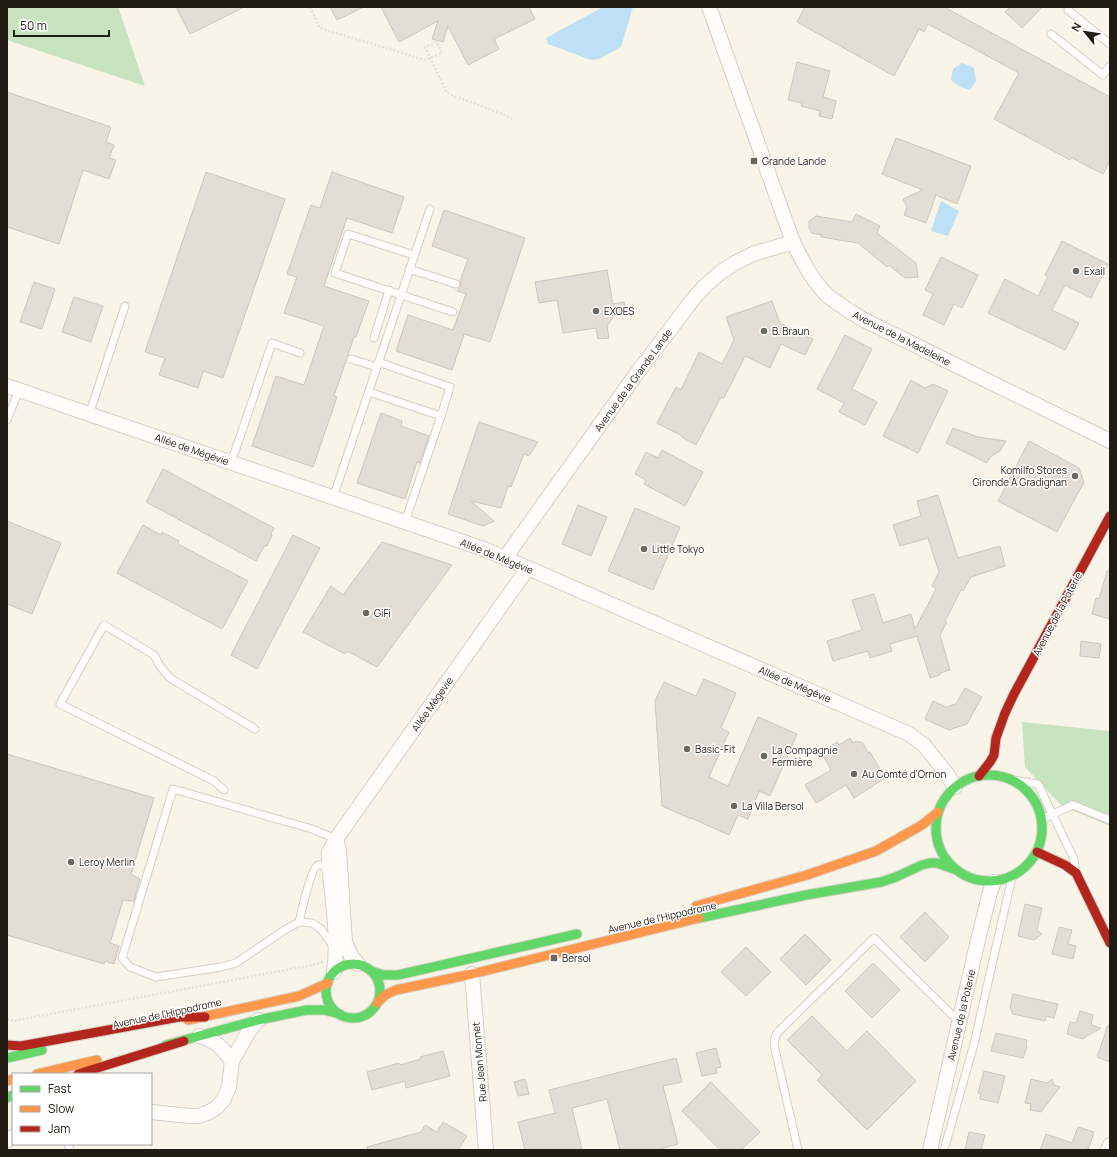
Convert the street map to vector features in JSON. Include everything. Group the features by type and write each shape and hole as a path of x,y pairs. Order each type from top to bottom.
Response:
{"main road":[{"name":"Avenue de la Poterie","path":"980,776 994,755 996,738 1005,713 1110,516"},
{"name":"Avenue de la Poterie","path":"1002,756 1005,713"},
{"path":"1004,769 1012,780"},
{"path":"996,775 1012,780 1022,786 1035,801 1042,819 1042,836 1037,852 1032,860 1012,877 994,882 973,880 954,869 944,857 937,843 935,833 938,812 942,802 948,794 962,782 980,776 996,775"},
{"name":"Avenue de l'Hippodrome","path":"690,908 806,875 876,852 922,825 938,812"},
{"path":"1037,852 1065,865 1076,874 1110,943"},
{"name":"Avenue de l'Hippodrome","path":"377,1003 385,995 396,990 472,974 690,920 806,895 881,882 930,863 937,863 954,869"},
{"path":"340,1014 333,1008 328,1000 327,991 331,977 344,966 358,964 383,975 398,975 590,931"},
{"path":"81,1073 199,1036 258,1020 314,1009 353,1018 367,1014 377,1003 380,995 380,986 377,978 371,971"},
{"name":"Avenue de l'Hippodrome","path":"7,1058 300,996 331,977"},
{"path":"7,1045 21,1046 179,1016 205,1017"},
{"path":"41,1073 184,1041"}],"street":[{"name":"Avenue de la Madeleine","path":"709,7 793,242 805,267 826,294 848,311 864,320 1110,441"},
{"name":"Avenue de la Grande Lande","path":"505,558 634,377 706,284 735,263 753,254 793,242"},
{"name":"Allée de Mégévie","path":"12,389 90,414 484,549 909,734 924,745 947,774 955,787"},
{"name":"Allée Mègevie","path":"331,977 336,954 329,870 329,852 336,839 528,568"},
{"path":"336,839 339,850 346,942 351,956 358,964"},
{"name":"Avenue de la Poterie","path":"930,1150 978,940 994,882"},
{"name":"Rue Jean Monnet","path":"472,974 486,1150"},
{"path":"152,1112 198,1116 207,1114 216,1108 224,1099 229,1087 232,1062 249,1031 258,1020"},
{"path":"199,1036 210,1039 220,1046 232,1062"},
{"path":"1108,1150 1110,1145"}],"lane":[{"path":"1068,10 1110,44"},
{"path":"1051,34 1103,75 1110,66"},
{"path":"333,498 430,209"},
{"path":"414,255 348,234 335,272 453,312"},
{"path":"410,269 456,284"},
{"path":"374,338 389,290"},
{"path":"90,414 125,306"},
{"path":"231,463 272,343 300,353"},
{"path":"351,359 378,365 450,387 405,522"},
{"path":"7,420 12,389"},
{"path":"369,392 441,416"},
{"path":"224,790 214,781 60,704 104,625 154,655 160,666 170,678 255,729"},
{"path":"1012,780 1038,784 1074,859 1076,874"},
{"path":"336,839 312,829 173,789 122,958 130,967 156,977 221,967 236,963 299,922 312,923 321,929 336,954"},
{"path":"1042,819 1073,805 1110,820"},
{"path":"299,922 311,875 315,867 320,865 329,870"},
{"path":"944,1150 974,1044 1012,877"},
{"path":"798,1150 774,1045 775,1038 777,1033 874,938 952,1014 960,1017"}],"path":[{"path":"310,7 320,28 425,60 430,59 442,53 436,42 425,47 430,59 447,93 512,118"},
{"path":"7,1019 14,1021 290,970 313,965 336,954"}],"green space":[{"path":"7,7 118,7 145,86 7,40"},
{"path":"1022,722 1110,731 1110,826 1062,806 1025,767"}],"water":[{"path":"603,7 633,7 621,47 599,59 591,60 548,44 546,38"},
{"path":"962,63 974,68 976,81 970,90 960,87 951,80 953,69"},
{"path":"941,201 959,211 948,236 931,231"}],"building":[{"path":"176,7 244,7 190,34"},
{"path":"330,7 364,7 337,20"},
{"path":"381,7 529,7 535,19 494,39 499,49 468,65 448,26 443,42 432,39 438,21 399,42"},
{"path":"805,7 944,7 1110,97 1110,161 1103,174 1072,158 1070,160 994,119 1019,73 928,24 924,32 919,29 894,76 797,22"},
{"path":"1010,7 1042,7 1022,28 1005,12"},
{"path":"797,62 830,71 823,97 836,101 832,119 819,116 820,111 801,106 802,103 788,100"},
{"path":"7,92 111,127 106,142 114,145 109,158 116,160 109,179 83,170 59,244 7,227"},
{"path":"896,138 971,166 957,204 936,195 926,223 904,215 907,207 903,199 923,190 882,174"},
{"path":"206,172 285,199 223,378 203,371 198,388 159,375 165,358 145,352"},
{"path":"332,172 404,197 392,233 347,218 324,286 369,301 356,337 354,337 334,396 337,397 313,467 252,446 276,376 304,385 324,326 284,313 297,277 287,274 311,205 320,208"},
{"path":"444,210 525,238 490,342 464,334 452,370 396,351 408,315 453,330 466,294 457,291 461,286 460,281 468,259 432,246"},
{"path":"856,214 880,226 877,233 916,263 918,277 905,278 889,265 887,267 858,243 821,237 821,235 812,233 809,228 809,221 816,216 852,222"},
{"path":"1062,241 1108,264 1091,298 1065,285 1052,310 1079,323 1065,350 988,313 1005,279 1038,296 1048,276 1045,275"},
{"path":"941,257 978,275 962,308 954,304 944,325 923,315 933,294 925,290"},
{"path":"607,270 613,304 624,302 626,314 614,316 607,326 609,338 598,339 596,328 563,333 557,300 539,303 535,282"},
{"path":"34,282 55,289 42,329 20,322"},
{"path":"74,297 103,306 91,342 62,332"},
{"path":"772,301 780,323 813,339 805,355 781,344 770,368 745,356 724,398 721,397 696,445 657,423 676,387 681,390 699,352 722,364 734,340 726,317"},
{"path":"845,335 872,349 852,389 877,402 865,425 839,412 844,403 817,389"},
{"path":"911,380 925,388 933,384 948,391 918,453 883,436"},
{"path":"381,413 402,421 401,426 429,436 420,463 417,462 405,499 357,483"},
{"path":"479,422 538,442 529,456 524,454 511,487 508,486 501,508 471,501 494,521 483,526 448,514"},
{"path":"953,428 978,437 1006,441 1000,451 990,457 987,463 946,443"},
{"path":"1029,441 1079,468 1084,482 1057,532 998,501"},
{"path":"662,450 703,472 685,506 644,484 646,480 635,474 646,452 658,458"},
{"path":"163,469 274,528 267,546 265,545 256,561 146,502"},
{"path":"938,495 958,558 1000,546 1005,566 971,577 963,591 961,590 945,621 947,622 940,635 950,670 930,678 917,636 890,644 892,651 870,658 868,651 833,661 827,641 862,630 852,600 874,594 883,623 911,614 915,629 936,589 932,586 939,572 928,538 900,546 893,525 921,516 917,501"},
{"path":"578,505 607,517 591,556 562,544"},
{"name":"Little Tokyo","path":"635,508 680,527 653,590 608,571"},
{"path":"7,521 61,543 32,614 7,604"},
{"path":"143,525 161,535 162,532 179,541 178,544 248,581 222,629 117,573"},
{"path":"293,535 320,548 257,669 231,655"},
{"name":"GiFi","path":"382,542 452,565 377,667 347,651 345,654 303,632 331,586 343,595"},
{"path":"1107,571 1110,571 1110,619 1092,614 1096,598 1099,599"},
{"path":"1081,641 1101,644 1099,658 1080,656"},
{"path":"704,679 736,693 721,728 729,732 709,777 728,786 758,717 797,734 770,796 759,791 748,819 738,815 729,835 662,806 655,701 664,682 696,696"},
{"path":"965,688 982,697 967,724 949,730 925,719 933,701 946,707 956,704"},
{"name":"Au Comté d'Ornon","path":"850,738 853,743 856,741 863,743 885,778 854,798 846,785 816,803 805,785 831,770 821,752 837,742 839,745"},
{"name":"Leroy Merlin","path":"7,754 154,798 131,874 140,879 134,901 123,900 110,943 119,946 114,964 105,961 104,964 7,935"},
{"path":"1025,904 1042,908 1037,930 1042,934 1034,940 1018,936"},
{"path":"925,912 949,937 925,962 900,937"},
{"path":"1059,927 1072,930 1068,944 1076,946 1073,959 1052,954"},
{"path":"805,934 831,960 806,985 780,959"},
{"path":"746,947 771,972 746,996 721,972"},
{"path":"873,963 900,990 872,1018 845,991"},
{"path":"1013,994 1058,1004 1054,1018 1046,1016 1045,1021 1013,1014 1010,1007"},
{"path":"1080,1011 1093,1015 1091,1025 1101,1028 1082,1039 1067,1034 1070,1022 1076,1023"},
{"path":"812,1016 847,1051 867,1031 916,1081 867,1130 817,1080 822,1075 787,1040"},
{"path":"1108,1025 1110,1026 1110,1062 1097,1057"},
{"path":"996,1033 1027,1040 1027,1047 1023,1058 991,1051"},
{"path":"716,1048 721,1067 716,1068 717,1073 702,1076 696,1053"},
{"path":"443,1051 450,1076 406,1088 405,1081 372,1090 367,1072 399,1063 400,1065 421,1059 420,1057"},
{"path":"676,1058 682,1082 663,1086 678,1144 656,1150 620,1150 607,1099 572,1108 582,1150 525,1150 518,1122 555,1113 549,1090"},
{"path":"984,1071 1005,1076 998,1103 980,1099 981,1094 978,1093"},
{"path":"525,1079 529,1094 518,1096 514,1082"},
{"path":"1031,1079 1047,1083 1052,1079 1054,1085 1060,1087 1041,1112 1030,1110 1031,1104 1025,1103"},
{"path":"711,1082 760,1132 741,1150 720,1150 682,1111"},
{"path":"443,1122 467,1136 458,1150 368,1150 367,1147 421,1132 425,1125 437,1132"},
{"path":"1078,1127 1094,1132 1089,1147 1087,1147 1089,1150 1040,1150 1046,1134 1072,1143"},
{"path":"969,1132 985,1135 981,1150 965,1150"}],"traffic: fast":[{"path":"989,775 1009,779 1027,790 1038,808 1042,828 1038,848 1027,866 1009,877 989,881 969,877 951,866 940,848 936,828 940,808 951,790 969,779 989,775"},
{"path":"699,918 806,895 881,882 930,863 937,863 954,869"},
{"path":"371,971 383,975 398,975 577,934"},
{"path":"353,964 363,966 372,972 378,981 380,991 378,1001 372,1010 363,1016 353,1018 343,1016 334,1010 328,1001 326,991 328,981 334,972 343,966 353,964"},
{"path":"166,1045 258,1020 307,1010 324,1010 340,1014"},
{"path":"7,1058 42,1050"},
{"path":"7,1098 12,1096"}],"traffic: slow":[{"path":"696,906 807,875 876,851 922,825 938,812"},
{"path":"377,1003 385,995 396,990 472,974 699,918"},
{"path":"188,1020 299,996 328,983"},
{"path":"41,1073 97,1060"},
{"path":"7,1081 12,1079"}],"traffic: jam":[{"path":"979,776 994,755 996,738 1014,694 1110,516"},
{"path":"1037,852 1065,865 1076,873 1110,943"},
{"path":"7,1045 21,1046 179,1017 205,1017"},
{"path":"81,1073 184,1041"}],"place":[{"name":"Grande Lande","path":"754,161"},
{"name":"Exail","path":"1076,271"},
{"name":"EXOES","path":"596,311"},
{"name":"B. Braun","path":"764,331"},
{"name":"Komilfo Stores Gironde À Gradignan","path":"1075,476"},
{"name":"Little Tokyo","path":"644,549"},
{"name":"GiFi","path":"366,613"},
{"name":"Basic-Fit","path":"687,749"},
{"name":"La Compagnie Fermière","path":"764,756"},
{"name":"Au Comté d'Ornon","path":"854,774"},
{"name":"La Villa Bersol","path":"734,806"},
{"name":"Leroy Merlin","path":"71,862"},
{"name":"Bersol","path":"554,958"}]}
